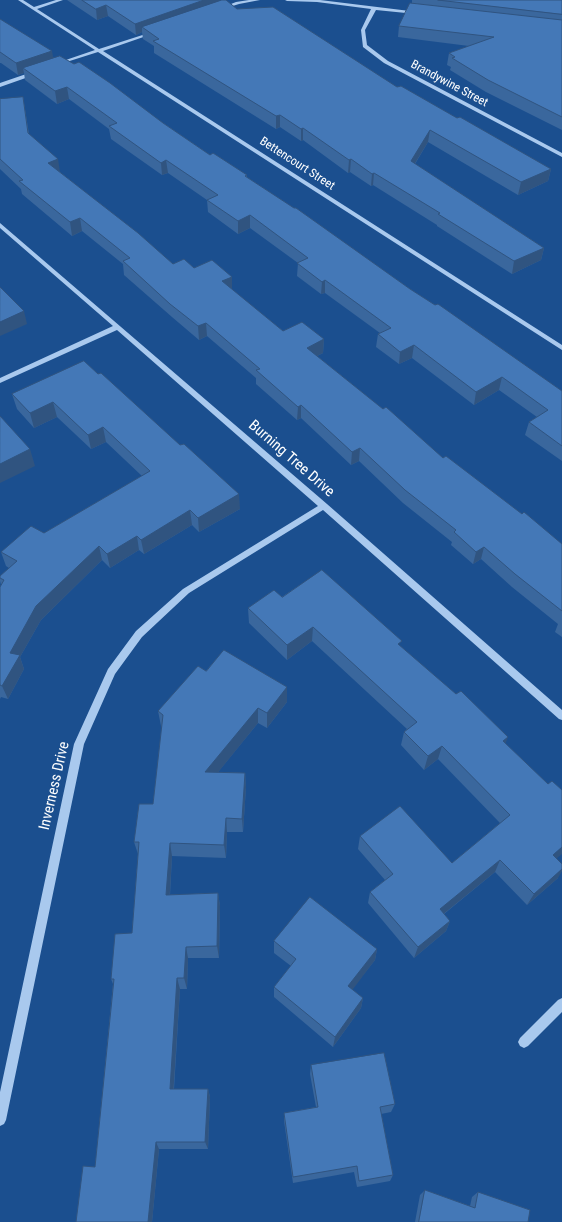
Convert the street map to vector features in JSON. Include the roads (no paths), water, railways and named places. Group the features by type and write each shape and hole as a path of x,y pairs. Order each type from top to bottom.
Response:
{"street":[{"name":"Bettencourt Street","path":"20,0 562,348"},
{"path":"34,8 61,0"},
{"path":"220,9 238,3 258,0"},
{"path":"288,0 317,1 424,14"},
{"name":"Brandywine Street","path":"374,8 363,30 365,46 386,62 562,155"},
{"path":"52,66 157,31"},
{"path":"0,85 44,70"},
{"name":"Burning Tree Drive","path":"0,225 324,506 562,716"},
{"path":"0,381 117,327"},
{"name":"Inverness Drive","path":"0,1120 78,744 111,672 139,634 186,591 324,506"},
{"path":"524,1042 562,1004"}]}
